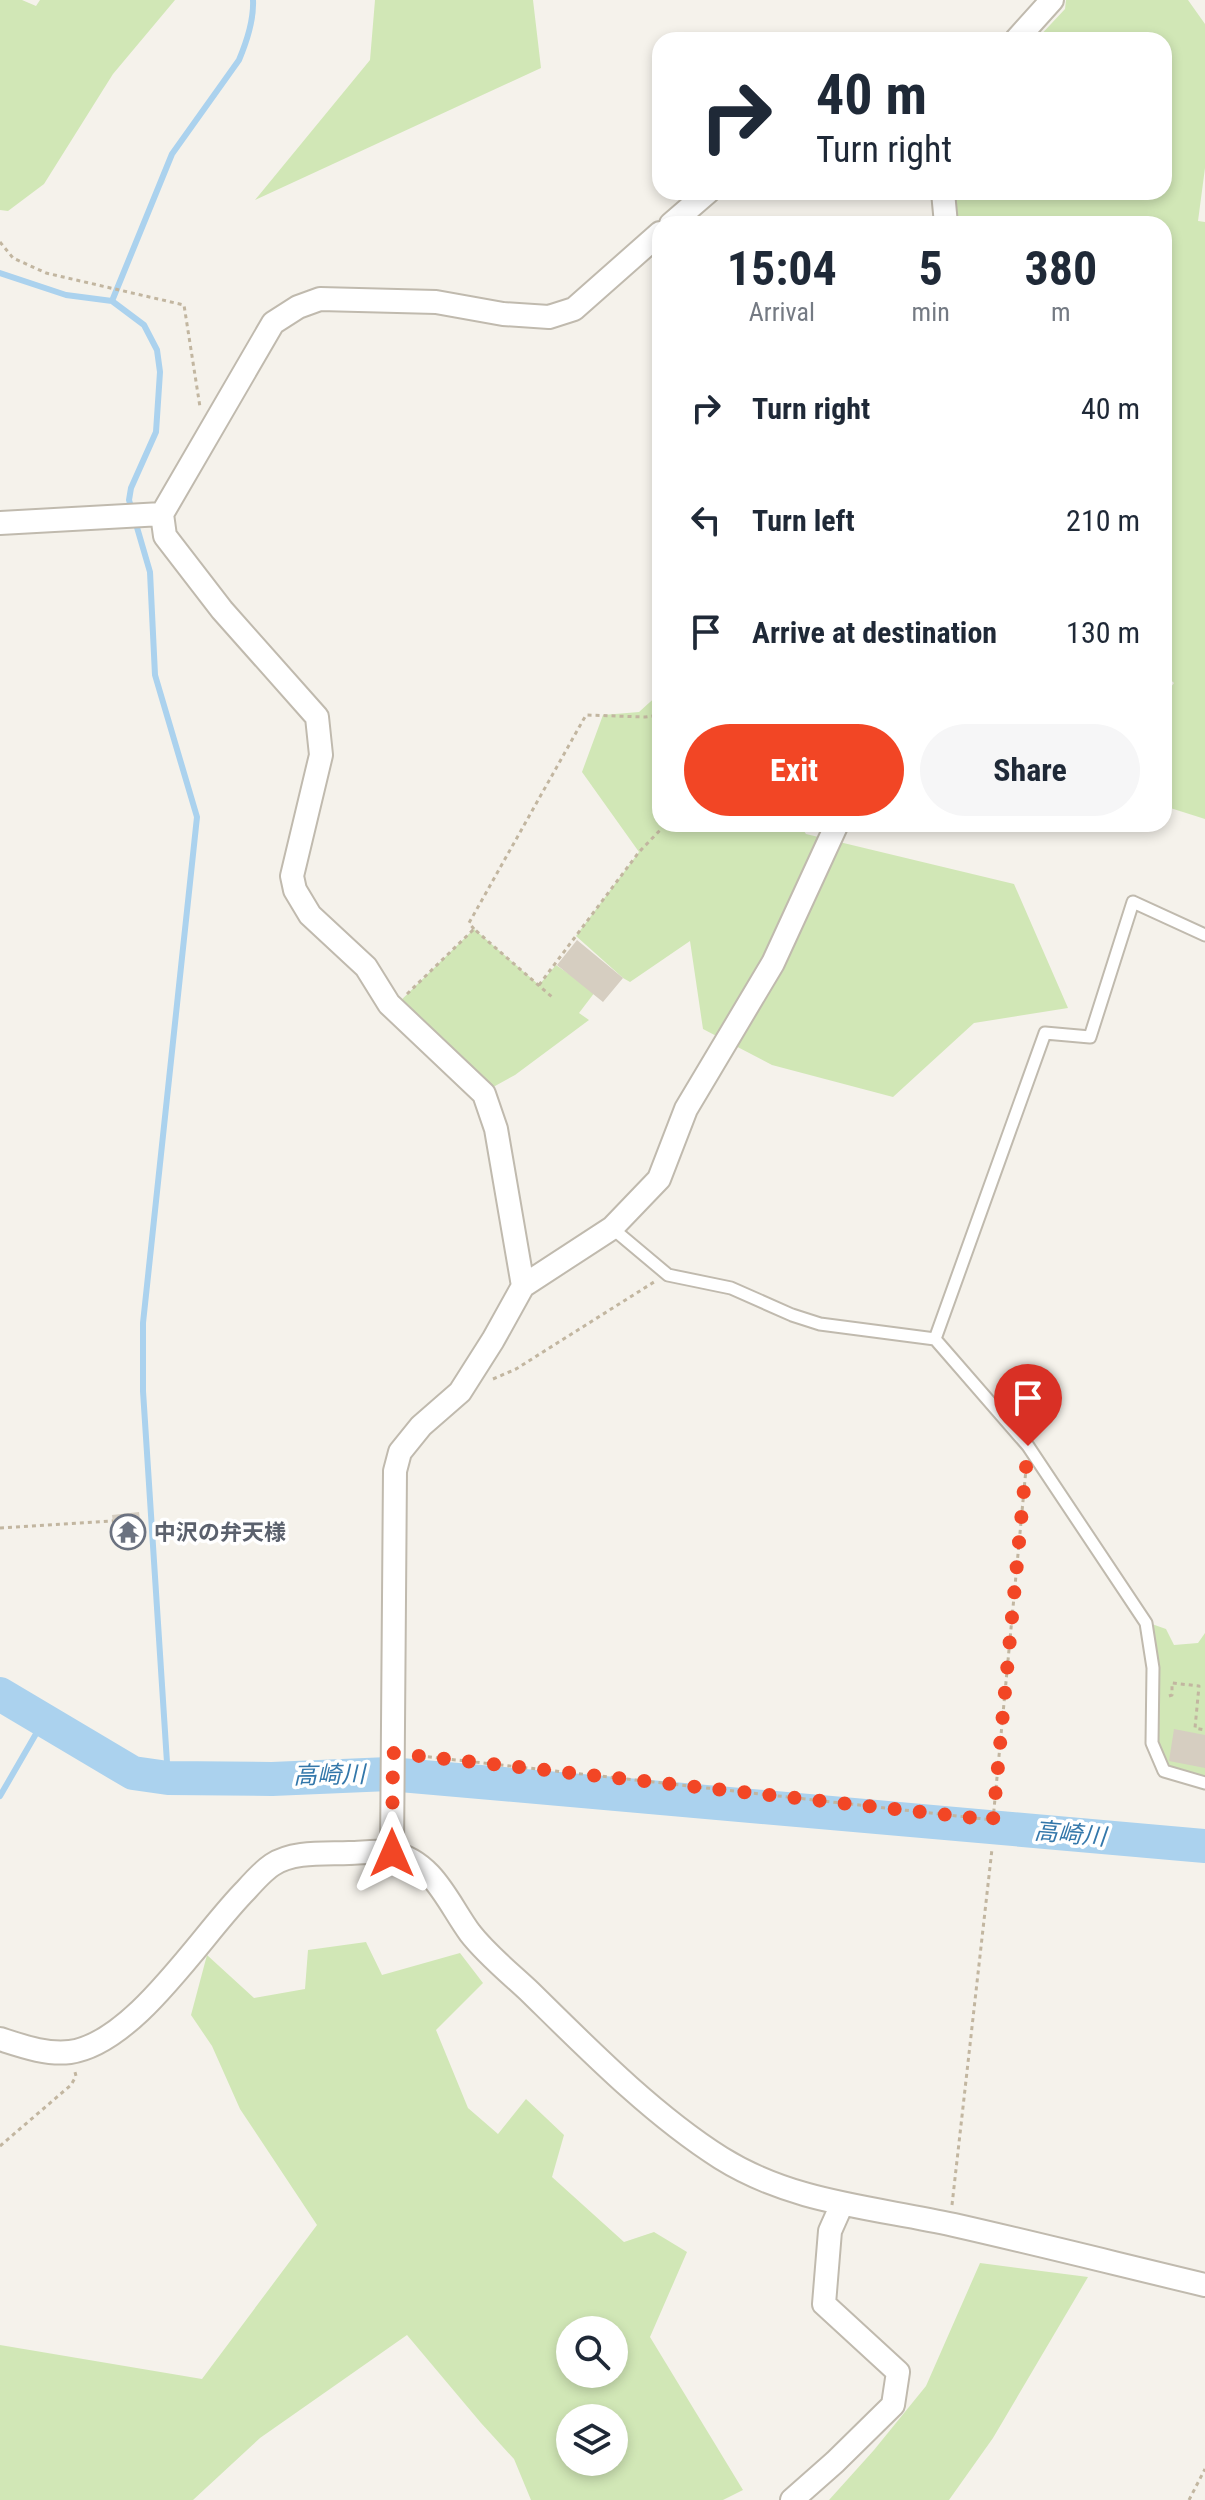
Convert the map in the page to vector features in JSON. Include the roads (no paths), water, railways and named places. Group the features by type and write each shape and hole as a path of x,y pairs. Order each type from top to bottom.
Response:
{"street":[{"path":"1023,32 1052,0"},
{"path":"680,216 699,200"},
{"path":"523,1286 496,1129 484,1094 393,1008 366,967 310,915 295,890 292,876 321,755 317,717 222,610 165,536 162,514 273,323 298,307 320,299 436,302 503,314 549,317 574,309 652,240"},
{"path":"0,523 162,514"},
{"path":"392,1853 395,1471 400,1452 421,1426 460,1392 523,1286 612,1228 659,1179 686,1109 773,963 833,832"},
{"path":"0,2039 32,2048 70,2052 97,2045 138,2014 237,1899 273,1863 294,1856 392,1853 419,1864 441,1888 473,1937 589,2050 684,2132 722,2159 761,2180 790,2192 950,2224 1205,2285"},
{"path":"792,2500 893,2405 898,2372 824,2304 830,2231 842,2204"}],"lane":[{"path":"935,1339 1045,1033 1090,1037 1133,902 1205,935"},
{"path":"612,1228 668,1275 731,1288 820,1324 935,1339 1028,1446 1146,1623 1153,1668 1152,1743 1164,1771 1205,1783"}],"waterway":[{"path":"112,301 172,154 239,60 249,30 253,0"},
{"path":"0,273 66,295 112,301 144,325 157,350 160,372 156,432 131,488 129,500 150,572 155,675 197,817 143,1323 143,1391 168,1778"},
{"name":"高崎川","path":"0,1694 133,1773 168,1778 272,1779 389,1774 1205,1846"},
{"path":"0,1796 44,1720"}],"place":[{"name":"中沢の弁天様","path":"128,1532"}]}
